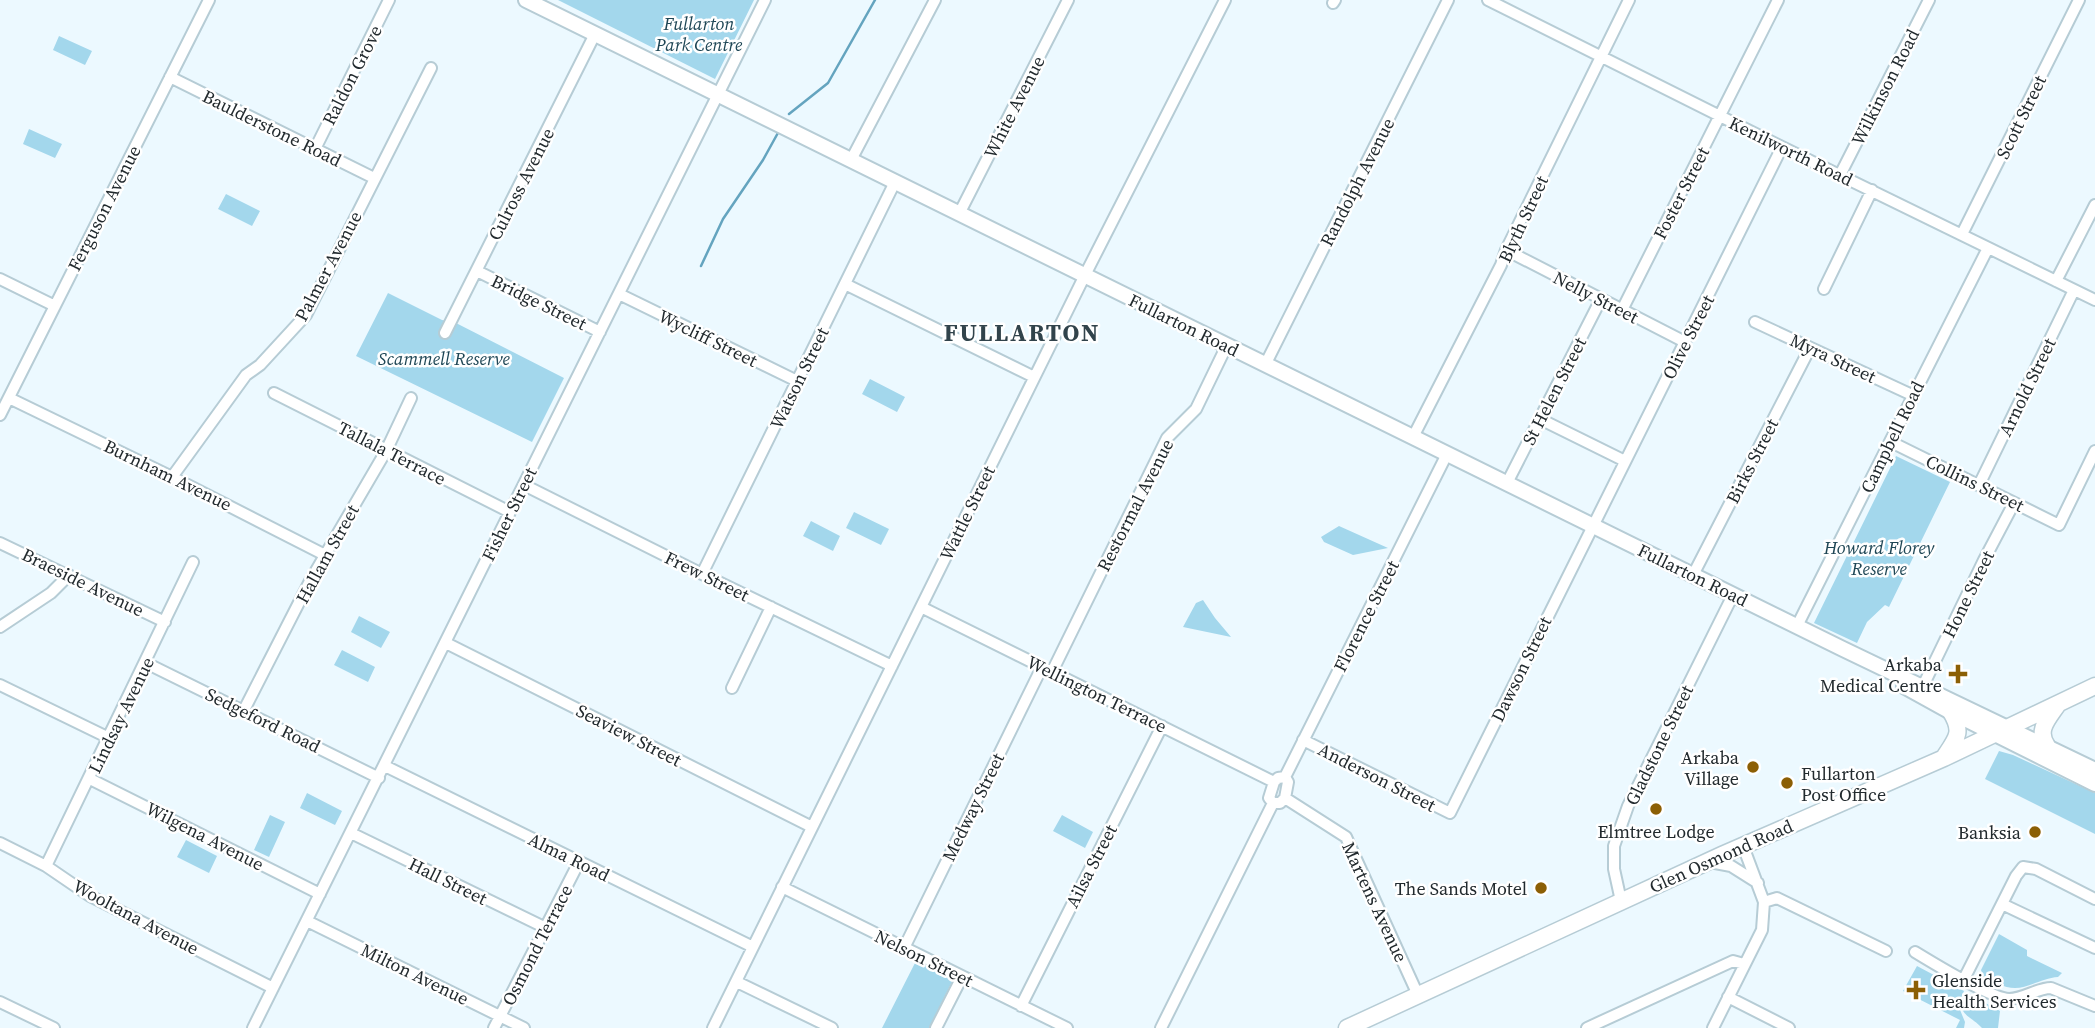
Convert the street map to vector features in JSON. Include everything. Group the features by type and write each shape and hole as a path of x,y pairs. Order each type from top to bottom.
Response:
{"highway":[{"name":"Glen Osmond Road","path":"1347,1028 1375,1022 1418,995 1708,861 1944,758 2095,686"},
{"path":"2047,747 2042,739 2042,732 2058,704"},
{"path":"1944,758 1956,738 1958,729 1951,712"}],"main road":[{"name":"Fullarton Road","path":"526,0 1592,526 1923,686 2095,784"},
{"name":"Fullarton Road","path":"1843,649 1951,712 2047,747 2095,770"}],"street":[{"name":"Ferguson Avenue","path":"0,415 209,0"},
{"name":"Raldon Grove","path":"315,149 389,0"},
{"name":"Fisher Street","path":"253,1028 386,766 765,0"},
{"path":"851,160 935,0"},
{"name":"White Avenue","path":"959,214 1068,0"},
{"name":"Wattle Street","path":"713,1028 1034,377 1225,0"},
{"name":"Randolph Avenue","path":"1265,365 1448,0"},
{"name":"Kenilworth Road","path":"1488,0 2095,300"},
{"name":"Blyth Street","path":"1413,437 1501,265 1629,0"},
{"name":"Foster Street","path":"1622,310 1778,0"},
{"name":"Wilkinson Road","path":"1840,175 1929,0"},
{"name":"Scott Street","path":"1962,234 2079,0"},
{"name":"Culross Avenue","path":"445,333 596,34"},
{"name":"Palmer Avenue","path":"172,477 246,375 260,365 306,315 430,68"},
{"name":"Baulderstone Road","path":"170,78 374,178"},
{"name":"Olive Street","path":"1592,526 1782,147"},
{"name":"Watson Street","path":"702,574 895,182"},
{"path":"1824,289 1872,190"},
{"path":"2056,281 2095,205"},
{"name":"Campbell Road","path":"1797,626 1988,248"},
{"name":"Nelly Street","path":"1506,250 1685,342"},
{"name":"Bridge Street","path":"477,271 600,332"},
{"path":"0,279 55,306"},
{"path":"845,284 1034,377"},
{"name":"Arnold Street","path":"1979,485 2074,290"},
{"name":"Wycliff Street","path":"619,294 797,382"},
{"name":"St Helen Street","path":"1507,483 1601,299"},
{"name":"Myra Street","path":"1755,322 1912,395"},
{"name":"Restormal Avenue","path":"1047,669 1167,438 1196,409 1227,345"},
{"name":"Birks Street","path":"1693,575 1810,348"},
{"name":"Tallala Terrace","path":"274,393 510,512"},
{"name":"Burnham Avenue","path":"9,398 325,555"},
{"name":"Hallam Street","path":"244,710 310,581 386,450 411,398"},
{"path":"1540,419 1625,461"},
{"name":"Collins Street","path":"1891,442 2059,524 2095,451"},
{"name":"Florence Street","path":"1279,780 1303,740 1447,454"},
{"name":"Frew Street","path":"524,485 892,666"},
{"name":"Hone Street","path":"1923,686 2014,503"},
{"name":"Dawson Street","path":"1450,813 1592,526"},
{"name":"Braeside Avenue","path":"0,543 165,622"},
{"name":"Lindsay Avenue","path":"46,866 193,562"},
{"path":"0,627 51,593 69,575"},
{"name":"Gladstone Street","path":"1621,901 1614,869 1614,846 1628,806 1733,595"},
{"path":"732,688 771,607"},
{"name":"Wellington Terrace","path":"921,607 1162,726 1279,780"},
{"name":"Seaview Street","path":"446,643 812,827"},
{"name":"Sedgeford Road","path":"146,663 379,778"},
{"name":"Medway Street","path":"904,948 1047,669"},
{"path":"0,685 110,738"},
{"name":"Ailsa Street","path":"1021,1006 1162,726"},
{"name":"Anderson Street","path":"1303,740 1450,813"},
{"name":"Alma Road","path":"386,766 753,947"},
{"name":"Wilgena Avenue","path":"90,779 320,894"},
{"path":"1279,780 1288,782 1284,798 1280,803 1273,803 1269,797 1279,780"},
{"name":"Martens Avenue","path":"1284,798 1346,837 1418,995"},
{"path":"1161,1028 1273,803"},
{"name":"Hall Street","path":"351,833 545,928"},
{"name":"Wooltana Avenue","path":"0,844 46,866 90,896 273,988"},
{"path":"1713,1028 1762,930 1764,902 1742,846"},
{"path":"1708,861 1731,866 1758,883"},
{"name":"Osmond Terrace","path":"494,1028 579,862"},
{"path":"1964,979 2023,867 2036,869 2095,899"},
{"name":"Nelson Street","path":"782,887 1067,1028"},
{"path":"1764,902 1777,898 1886,951"},
{"path":"2002,904 2095,948"},
{"name":"Milton Avenue","path":"307,921 524,1028"},
{"path":"1915,952 1939,967 2003,998 2018,998 2051,988 2095,1006"},
{"path":"1587,1028 1733,961 1744,964"},
{"path":"936,1028 962,977"},
{"path":"737,982 832,1028"},
{"path":"1728,997 1789,1028"},
{"path":"0,1002 54,1028"}],"green space":[{"name":"Fullarton Park Centre","path":"558,0 754,0 715,79"},
{"path":"59,36 92,51 85,65 53,50"},
{"path":"29,129 62,144 55,158 23,144"},
{"path":"226,194 260,211 252,226 218,209"},
{"name":"Scammell Reserve","path":"388,293 442,320 454,322 564,378 532,442 356,356"},
{"path":"870,379 905,397 897,412 862,394"},
{"name":"Howard Florey Reserve","path":"1896,456 1950,482 1889,607 1885,605 1867,622 1857,643 1814,623"},
{"path":"854,512 889,529 881,545 846,528"},
{"path":"811,521 840,536 833,551 803,536"},
{"path":"1339,526 1388,548 1353,555 1324,542 1321,537"},
{"path":"1203,600 1231,637 1183,627 1196,603"},
{"path":"359,616 390,632 381,648 351,632"},
{"path":"342,650 375,667 368,682 334,665"},
{"path":"1999,751 2095,793 2095,834 1985,779"},
{"path":"307,793 342,811 335,825 300,808"},
{"path":"270,815 285,822 269,857 254,850"},
{"path":"1062,815 1093,832 1085,848 1053,831"},
{"path":"186,840 217,856 209,873 177,857"},
{"path":"1999,934 2027,950 2027,956 2062,973 2058,977 2015,988 1983,977 1981,970"},
{"path":"916,961 953,980 929,1028 882,1028"},
{"path":"1917,966 1964,991 1958,1005 1965,1022 1964,1028 1956,1028 1960,1020 1903,991"},
{"path":"1966,992 2000,1011 1998,1028 1982,1028 1964,1013 1960,1005"}],"waterway":[{"path":"789,114 828,83 875,0"},
{"path":"701,266 723,219 779,131"}],"place":[{"name":"Arkaba Medical Centre","path":"1958,674"},
{"name":"Arkaba Village","path":"1753,767"},
{"name":"Fullarton Post Office","path":"1787,783"},
{"name":"Elmtree Lodge","path":"1656,809"},
{"name":"Banksia","path":"2035,832"},
{"name":"The Sands Motel","path":"1541,888"},
{"name":"Glenside Health Services","path":"1916,990"}],"district":[{"name":"FULLARTON","path":"1022,332"}]}
